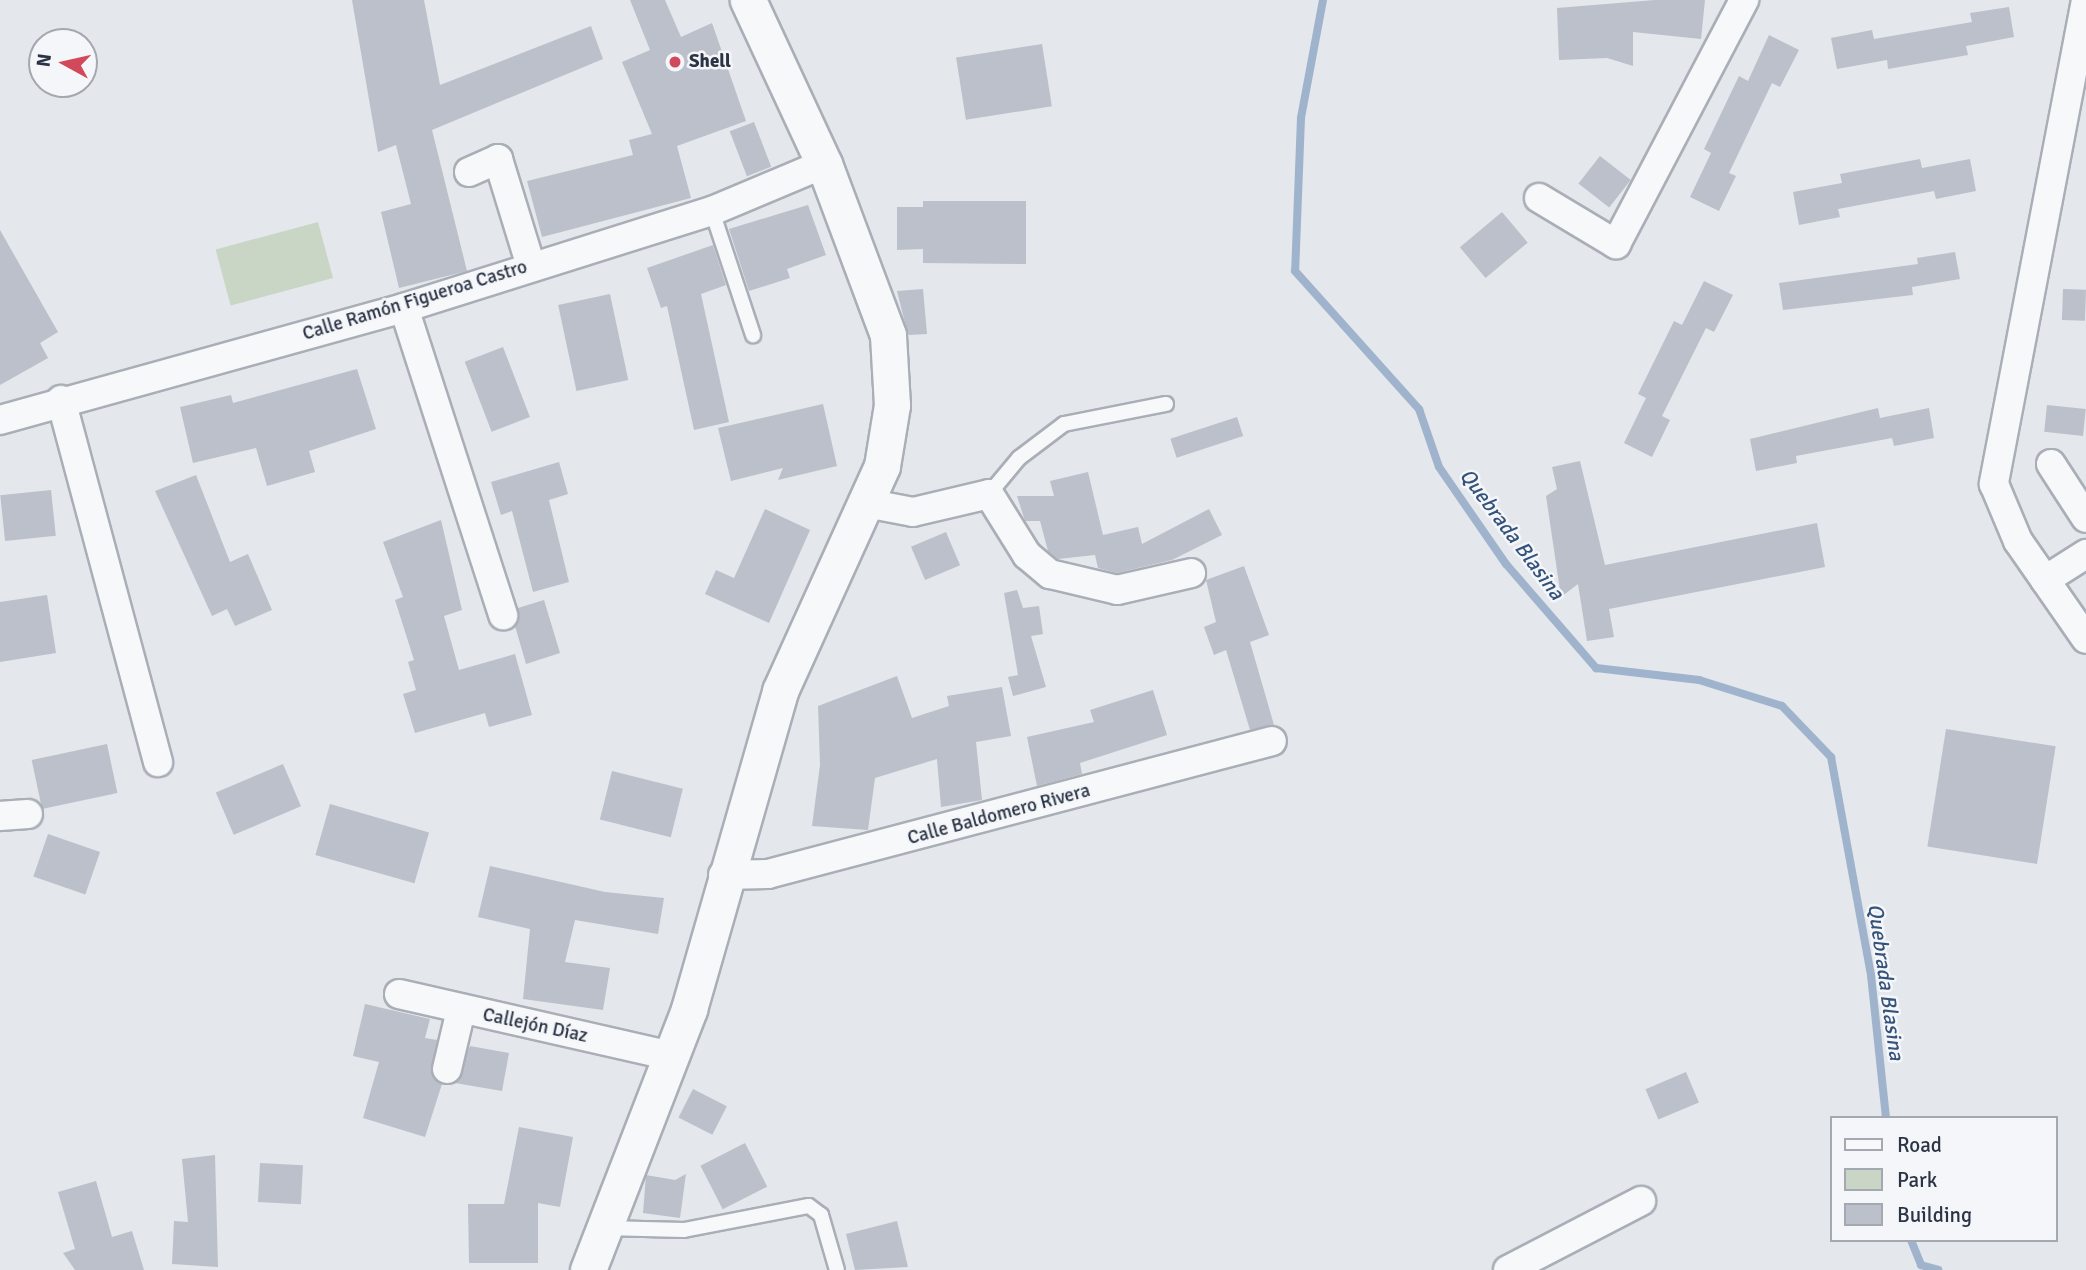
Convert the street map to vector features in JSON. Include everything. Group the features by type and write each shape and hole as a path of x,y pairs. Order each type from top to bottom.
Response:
{"street":[{"path":"588,1270 671,1056 780,691 883,466 892,405 888,335 824,164 748,0"},
{"path":"1539,198 1616,244 1744,0"},
{"path":"2086,1 1994,484 2018,541 2086,639"},
{"path":"469,172 498,159 531,267"},
{"name":"Calle Ramón Figueroa Castro","path":"0,420 61,400 404,308 712,211 824,164"},
{"path":"404,308 503,615"},
{"path":"61,400 158,762"},
{"path":"2050,464 2086,518"},
{"path":"866,503 913,512 989,494 1027,555 1050,574 1117,590 1191,573"},
{"path":"2045,580 2086,554"},
{"name":"Calle Baldomero Rivera","path":"723,875 768,874 1272,741"},
{"name":"Callejón Díaz","path":"399,995 671,1056"},
{"path":"447,1069 461,1010"},
{"path":"1508,1270 1641,1201"}],"lane":[{"path":"712,211 754,335"},
{"path":"989,494 1019,458 1064,424 1166,404"},
{"path":"603,1228 684,1230 809,1206 821,1215 837,1270"}],"green space":[{"path":"318,222 333,278 231,305 216,249"}],"building":[{"path":"352,0 424,0 440,85 591,26 603,59 432,130 467,271 399,288 381,212 411,204 396,145 378,152"},
{"path":"630,0 665,0 681,37 712,23 746,121 677,146 691,198 542,237 527,181 633,155 629,140 652,134 622,62 650,50"},
{"path":"1655,0 1705,0 1701,39 1633,32 1633,66 1607,58 1559,60 1557,8"},
{"path":"2009,7 2014,37 1966,46 1968,55 1888,69 1887,60 1837,69 1831,38 1872,30 1874,39 1972,22 1970,13"},
{"path":"1769,35 1799,50 1780,87 1772,83 1729,173 1736,176 1719,211 1690,197 1711,153 1704,149 1739,76 1748,81"},
{"path":"1042,44 1052,106 966,120 956,58"},
{"path":"754,122 771,167 747,176 730,131"},
{"path":"1600,156 1631,180 1609,208 1578,184"},
{"path":"1920,159 1922,168 1970,159 1976,191 1936,199 1934,191 1838,209 1840,217 1799,225 1793,192 1842,183 1840,174"},
{"path":"923,201 1026,201 1026,264 923,263 923,249 897,250 897,207 923,207"},
{"path":"808,205 826,255 787,269 790,278 749,291 729,229"},
{"path":"1502,212 1528,243 1486,278 1460,247"},
{"path":"0,230 58,332 40,343 48,358 0,385"},
{"path":"713,245 726,285 701,294 729,422 694,430 667,306 661,308 647,268"},
{"path":"1955,252 1960,279 1912,287 1913,295 1783,310 1779,283 1918,264 1917,258"},
{"path":"1704,281 1733,295 1714,332 1706,328 1662,416 1670,420 1652,457 1624,443 1646,398 1638,394 1674,321 1682,325"},
{"path":"923,289 927,334 908,335 897,291"},
{"path":"2063,289 2086,290 2085,321 2062,320"},
{"path":"610,294 628,380 576,391 558,305"},
{"path":"503,347 530,417 492,432 465,362"},
{"path":"357,369 376,429 309,451 315,472 267,486 256,448 193,463 180,407 231,395 233,403"},
{"path":"823,404 837,466 778,480 783,468 731,481 718,428"},
{"path":"2047,405 2086,409 2083,436 2044,432"},
{"path":"1878,408 1880,418 1929,408 1934,438 1894,446 1892,438 1796,456 1797,463 1756,471 1750,439"},
{"path":"1237,417 1243,436 1177,458 1170,439"},
{"path":"1580,461 1605,565 1817,523 1825,567 1609,609 1614,637 1587,641 1578,584 1561,597 1546,496 1557,489 1552,467"},
{"path":"559,462 568,494 549,500 569,582 533,592 512,511 501,515 491,482"},
{"path":"1088,472 1103,535 1138,527 1142,544 1209,509 1222,535 1172,560 1117,573 1098,568 1095,555 1058,559 1048,551 1040,521 1025,521 1017,496 1054,496 1050,481"},
{"path":"196,475 230,562 248,554 272,610 235,626 227,609 212,616 155,491"},
{"path":"51,490 56,536 5,541 0,495"},
{"path":"765,509 810,530 769,623 705,594 716,570 734,578"},
{"path":"441,520 462,610 444,616 459,670 515,654 532,715 489,727 485,713 415,733 403,694 416,690 408,662 414,660 395,600 403,597 383,542"},
{"path":"946,532 960,565 925,580 911,547"},
{"path":"1244,566 1269,635 1250,642 1274,725 1250,730 1226,650 1214,655 1204,627 1216,622 1206,580"},
{"path":"1017,590 1023,608 1039,606 1043,634 1031,636 1046,687 1013,696 1008,677 1018,675 1004,593"},
{"path":"47,595 56,653 0,662 0,602"},
{"path":"544,600 560,653 526,664 515,626 518,608"},
{"path":"897,676 912,718 949,706 947,696 1002,687 1011,736 976,742 982,800 941,807 937,759 875,778 868,830 812,826 820,765 818,706"},
{"path":"1153,690 1167,735 1080,763 1082,774 1037,786 1027,737 1094,722 1090,710"},
{"path":"1946,729 2056,746 2037,864 1927,847"},
{"path":"107,744 117,793 42,809 32,760"},
{"path":"283,764 301,806 234,835 216,793"},
{"path":"612,771 683,789 671,837 600,820"},
{"path":"330,804 429,832 414,883 315,855"},
{"path":"48,834 100,852 85,894 33,877"},
{"path":"490,866 605,892 664,898 658,934 575,920 565,962 610,968 603,1010 523,999 530,929 478,917"},
{"path":"365,1004 430,1019 425,1038 437,1040 431,1073 442,1084 425,1137 363,1118 379,1062 353,1056"},
{"path":"470,1046 509,1053 502,1091 455,1083"},
{"path":"1686,1072 1699,1102 1658,1120 1645,1089"},
{"path":"693,1089 727,1106 712,1135 678,1118"},
{"path":"519,1127 573,1137 560,1207 538,1203 538,1263 469,1263 468,1204 504,1204"},
{"path":"745,1143 767,1187 723,1209 700,1166"},
{"path":"215,1155 218,1267 172,1264 174,1221 188,1222 182,1159"},
{"path":"260,1163 303,1165 301,1204 258,1202"},
{"path":"686,1174 680,1218 643,1213 646,1175 675,1180"},
{"path":"96,1181 112,1237 132,1231 144,1270 75,1270 63,1253 75,1249 58,1192"},
{"path":"897,1221 908,1267 855,1270 846,1234"}],"waterway":[{"name":"Quebrada Blasina","path":"1323,0 1301,118 1295,271 1419,409 1439,467 1506,564 1596,668 1699,680 1782,706 1831,757 1871,975 1886,1116"},
{"name":"Quebrada Blasina","path":"1912,1242 1921,1265 1938,1270"}],"place":[{"name":"Shell","path":"675,62"}]}
